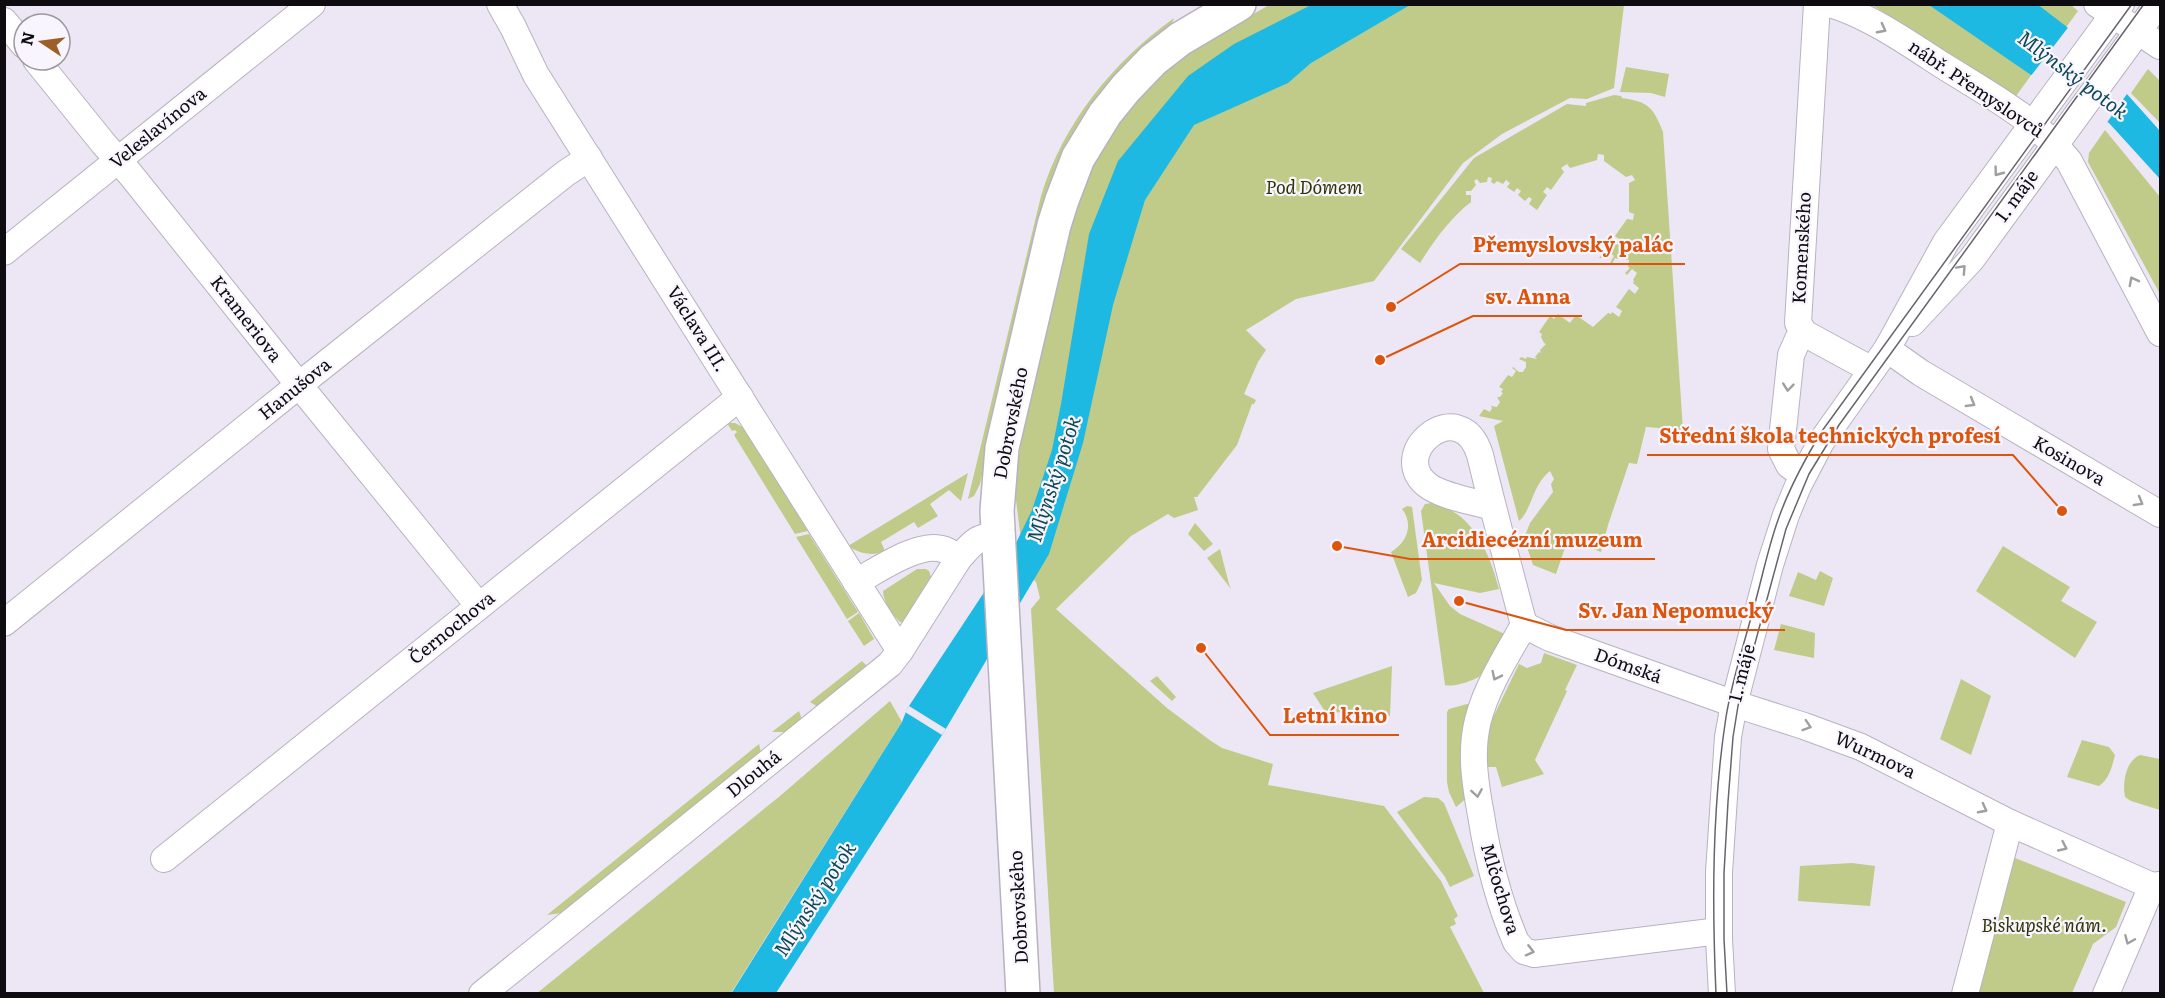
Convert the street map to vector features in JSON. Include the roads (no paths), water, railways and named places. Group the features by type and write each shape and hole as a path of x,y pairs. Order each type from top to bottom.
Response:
{"main road":[{"name":"Dobrovského","path":"1023,993 997,511 1002,447 1054,225 1075,166 1105,114 1139,73 1180,39 1239,4"}],"street":[{"name":"Veleslavínova","path":"4,252 312,4"},
{"name":"Václava III.","path":"500,4 536,75 900,651"},
{"name":"Komenského","path":"1804,333 1800,329 1798,319 1817,4"},
{"name":"nábř. Přemyslovců","path":"1830,4 1904,40 2037,119 2059,139 2160,333"},
{"name":"1. máje","path":"1722,993 1719,872 1728,737 1734,704 1779,535 1803,476 1821,442 1887,350 1971,260 2158,4"},
{"path":"2109,13 2133,39 2160,46"},
{"name":"1. máje","path":"1887,350 1946,242 2037,119 2109,13"},
{"name":"Krameriova","path":"46,72 298,386 479,606"},
{"name":"Hanušova","path":"4,623 298,386 566,173 589,158"},
{"path":"1803,476 1789,465 1781,449 1791,355 1798,339 1804,333 1872,370"},
{"name":"Kosinova","path":"1887,350 1921,373 2160,514"},
{"name":"Černochova","path":"164,859 740,397"},
{"path":"1493,507 1524,625"},
{"name":"Dlouhá","path":"482,993 878,674 900,651 958,558 979,538 998,534"},
{"path":"856,582 911,553 929,548 945,549 958,558"},
{"name":"Dómská","path":"1524,625 1550,638 1734,704"},
{"name":"Mlčochova","path":"1524,625 1496,675 1485,700 1475,735 1475,781 1489,865 1509,927 1519,948 1527,953 1541,953 1719,932"},
{"name":"Wurmova","path":"1734,704 1861,747 2010,823"},
{"path":"1965,993 2010,823 2156,886 2106,993"}],"water":[{"name":"Mlýnský potok","path":"2037,4 2067,27 2160,131 2160,179 2109,123 2031,75 1929,5"},
{"name":"Mlýnský potok","path":"1311,5 1410,5 1311,63 1288,83 1194,125 1145,200 1113,305 1083,443 1049,554 944,732 776,993 731,994 902,722 907,709 1014,547 1032,510 1052,450 1089,234 1118,161 1188,76 1234,44"}],"tram line":[{"path":"1716,994 1714,855 1721,751 1735,676 1768,552 1787,497 1822,431 2132,4"},
{"path":"1727,994 1724,873 1733,737 1738,706 1786,529 1809,474 1839,425 2144,4"}],"place":[{"name":"Přemyslovský palác","path":"1391,307"},
{"name":"sv. Anna","path":"1380,360"},
{"name":"Střední škola technických profesí","path":"2062,511"},
{"name":"Arcidiecézní muzeum","path":"1337,546"},
{"name":"Sv. Jan Nepomucký","path":"1459,601"},
{"name":"Letní kino","path":"1201,648"}],"park label":[{"name":"Pod Dómem","path":"1314,188"},
{"name":"Biskupské nám.","path":"2044,926"}]}
